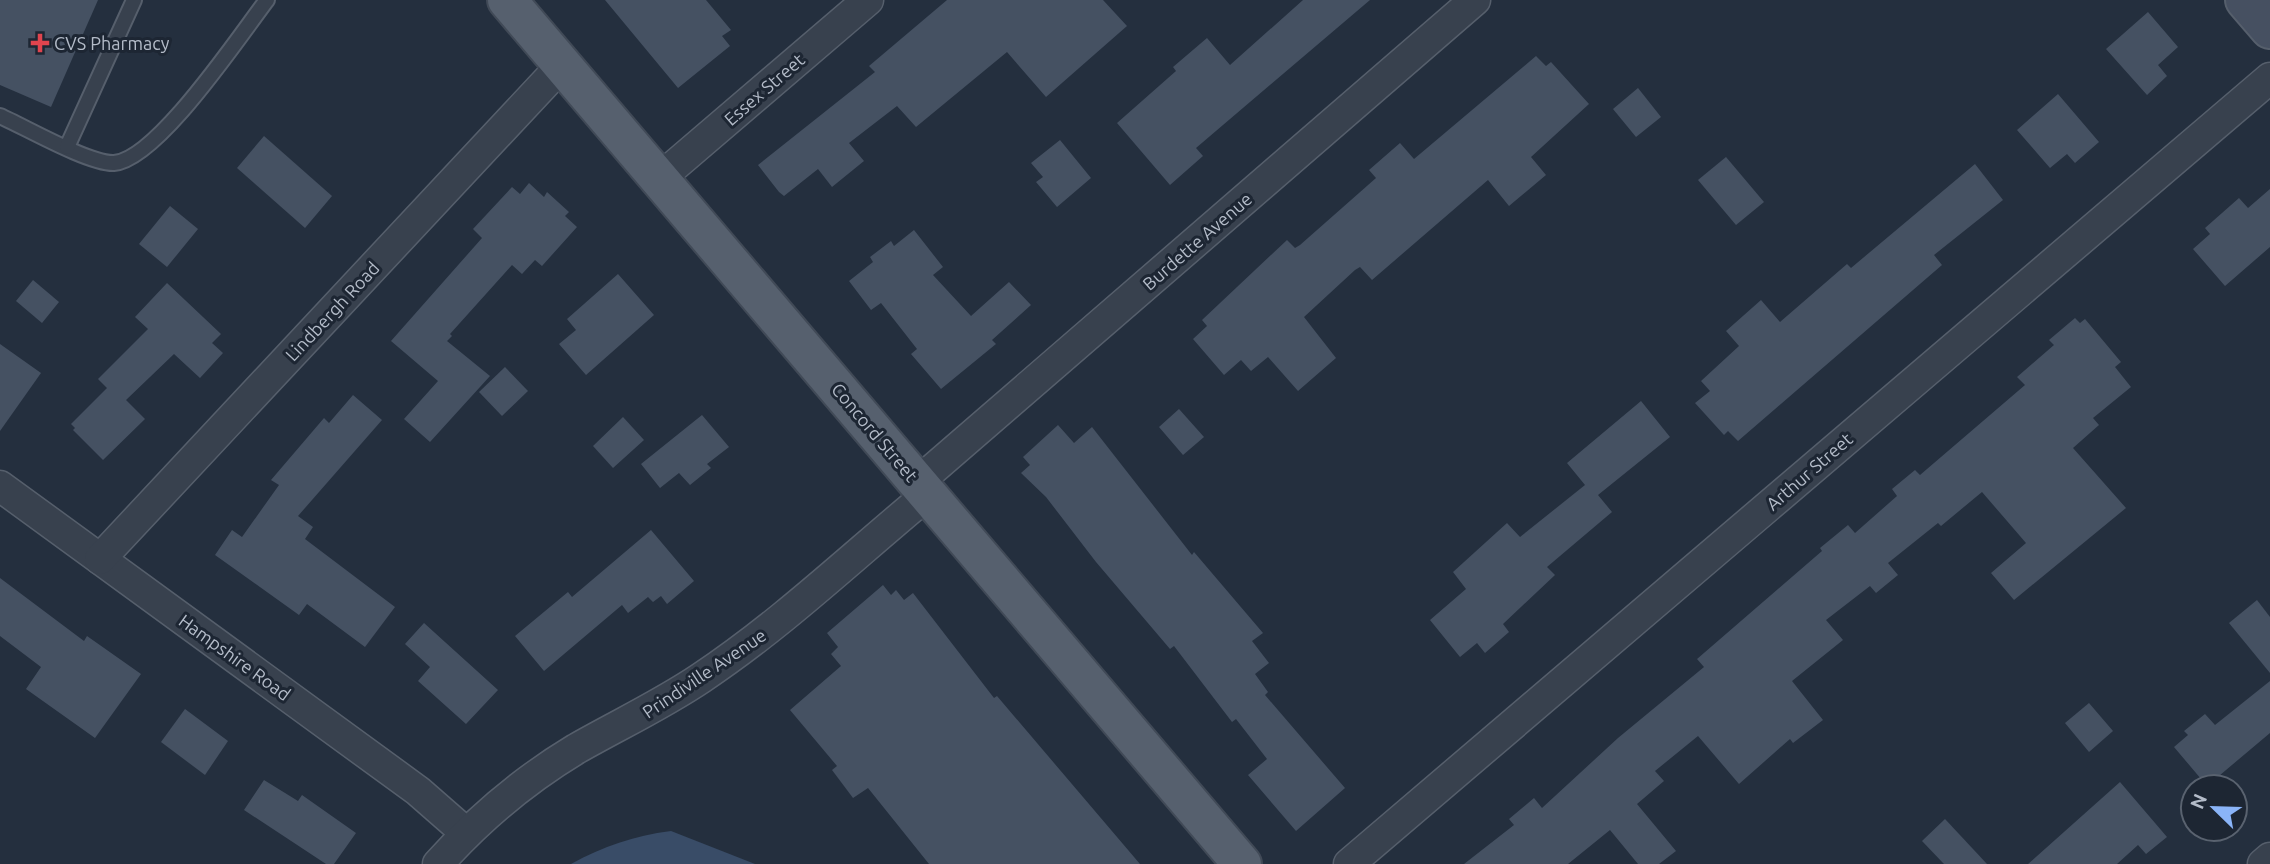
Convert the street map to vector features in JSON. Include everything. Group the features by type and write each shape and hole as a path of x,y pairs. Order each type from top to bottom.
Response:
{"main road":[{"name":"Concord Street","path":"507,0 1242,864"}],"street":[{"name":"Essex Street","path":"660,178 868,0"},
{"name":"Burdette Avenue","path":"923,488 1475,0"},
{"path":"2245,0 2270,29"},
{"name":"Lindbergh Road","path":"100,559 563,64"},
{"name":"Arthur Street","path":"1349,864 2270,78"},
{"name":"Hampshire Road","path":"0,486 418,791 466,833"},
{"name":"Prindiville Avenue","path":"438,864 466,833 536,775 678,694 770,628 923,488"},
{"path":"2263,864 2270,858"}],"lane":[{"path":"67,147 134,0"},
{"path":"0,116 92,159 115,163 139,153 169,126 267,0"}],"water":[{"path":"671,831 755,864 571,864 619,843"}],"building":[{"name":"CVS Pharmacy","path":"0,0 98,0 51,107 0,85"},
{"path":"605,0 706,0 731,30 722,36 730,46 678,88"},
{"path":"947,0 1103,0 1127,26 1046,97 1007,52 916,127 897,106 849,143 864,161 832,187 818,169 784,196 779,192 758,165 875,72 869,66"},
{"path":"1303,0 1370,0 1196,148 1203,156 1170,185 1117,123 1176,71 1173,67 1207,38 1230,65"},
{"path":"2148,12 2178,47 2158,65 2167,76 2147,95 2106,49"},
{"path":"1536,56 1546,66 1551,62 1589,104 1531,157 1546,175 1509,206 1488,180 1372,280 1360,267 1355,270 1304,317 1336,358 1298,391 1268,357 1251,371 1241,360 1224,375 1193,339 1207,326 1202,320 1287,240 1295,248 1300,245 1376,178 1369,170 1400,143 1414,159"},
{"path":"1638,88 1661,117 1636,137 1613,109"},
{"path":"2058,94 2099,142 2075,163 2067,154 2050,168 2017,130"},
{"path":"264,136 332,196 305,228 237,168"},
{"path":"1060,140 1091,178 1057,207 1036,182 1043,177 1031,163"},
{"path":"1726,157 1764,202 1736,225 1698,180"},
{"path":"1975,164 2003,200 1934,255 1942,265 1738,441 1728,431 1724,435 1695,403 1710,391 1701,381 1739,346 1726,331 1761,300 1780,322 1847,264 1851,268"},
{"path":"529,183 544,197 547,192 569,212 565,216 577,227 542,266 535,260 522,274 512,265 450,334 452,336 447,341 490,376 430,442 404,419 438,381 391,341 482,238 473,229 512,187 520,194"},
{"path":"2270,189 2270,247 2225,286 2193,249 2210,234 2205,228 2239,198 2248,208"},
{"path":"170,206 198,229 167,267 139,244"},
{"path":"914,230 943,267 933,275 971,316 1009,282 1031,305 992,340 996,344 941,389 911,354 917,349 881,303 871,310 849,281 873,262 870,257 891,241 894,246"},
{"path":"618,274 654,315 586,375 559,344 576,330 567,319"},
{"path":"33,280 59,302 42,323 16,301"},
{"path":"167,283 221,334 212,343 223,353 200,378 174,354 126,400 145,419 103,460 73,430 75,428 71,424 107,388 98,379 148,329 135,317"},
{"path":"2075,318 2080,323 2085,319 2121,362 2115,367 2131,387 2093,418 2099,425 2073,448 2126,508 2014,600 1991,573 2026,543 1982,492 1941,526 1938,523 1888,563 1898,575 1876,593 1870,586 1826,620 1843,640 1792,681 1823,720 1793,743 1790,739 1739,784 1698,736 1655,771 1664,781 1637,804 1676,851 1659,864 1638,864 1610,830 1568,864 1464,864 1514,825 1509,819 1534,798 1542,808 1618,738 1704,667 1697,659 1822,551 1820,548 1848,525 1855,533 1897,496 1892,489 1915,470 1920,475 2025,385 2017,377 2054,345 2049,340"},
{"path":"0,344 41,373 0,431"},
{"path":"505,367 528,391 502,416 479,392"},
{"path":"353,395 382,420 298,516 313,527 305,539 395,607 365,647 307,604 299,615 215,555 232,530 242,537 279,485 271,480 324,418 329,423"},
{"path":"1641,401 1670,437 1598,495 1612,512 1547,567 1555,575 1503,624 1509,632 1485,653 1477,643 1460,657 1430,620 1466,589 1453,572 1507,523 1520,537 1585,485 1567,463"},
{"path":"1179,409 1204,437 1183,455 1159,427"},
{"path":"702,415 729,447 707,464 711,468 690,485 679,473 660,488 641,464"},
{"path":"623,417 644,440 613,468 593,446"},
{"path":"1058,425 1074,443 1092,427 1192,555 1194,552 1263,633 1252,641 1269,663 1255,674 1268,692 1265,695 1345,788 1296,831 1248,775 1267,759 1236,719 1232,722 1174,646 1170,649 1096,562 1046,497 1021,473 1030,465 1023,457"},
{"path":"651,530 694,581 667,604 661,596 653,602 648,597 628,613 622,605 544,671 515,636 568,592 572,597"},
{"path":"0,578 84,641 87,636 141,674 95,738 26,689 41,667 0,636"},
{"path":"883,585 891,595 896,590 904,600 913,593 994,698 997,696 1140,864 929,864 868,788 853,798 832,770 837,766 790,710 841,666 831,654 838,647 827,633"},
{"path":"2257,600 2270,617 2270,673 2229,623"},
{"path":"424,623 498,690 466,724 418,681 430,667 405,644"},
{"path":"2270,681 2270,733 2222,773 2196,773 2174,747 2188,735 2184,731 2205,714 2215,725"},
{"path":"2089,703 2113,731 2089,752 2065,723"},
{"path":"185,709 228,741 205,775 161,742"},
{"path":"264,780 298,801 302,795 356,833 334,864 326,864 244,810"},
{"path":"2120,782 2167,837 2146,854 2138,845 2117,864 2028,864"},
{"path":"1945,819 1987,864 1944,864 1922,841"}],"place":[{"name":"CVS Pharmacy","path":"40,43"}]}
